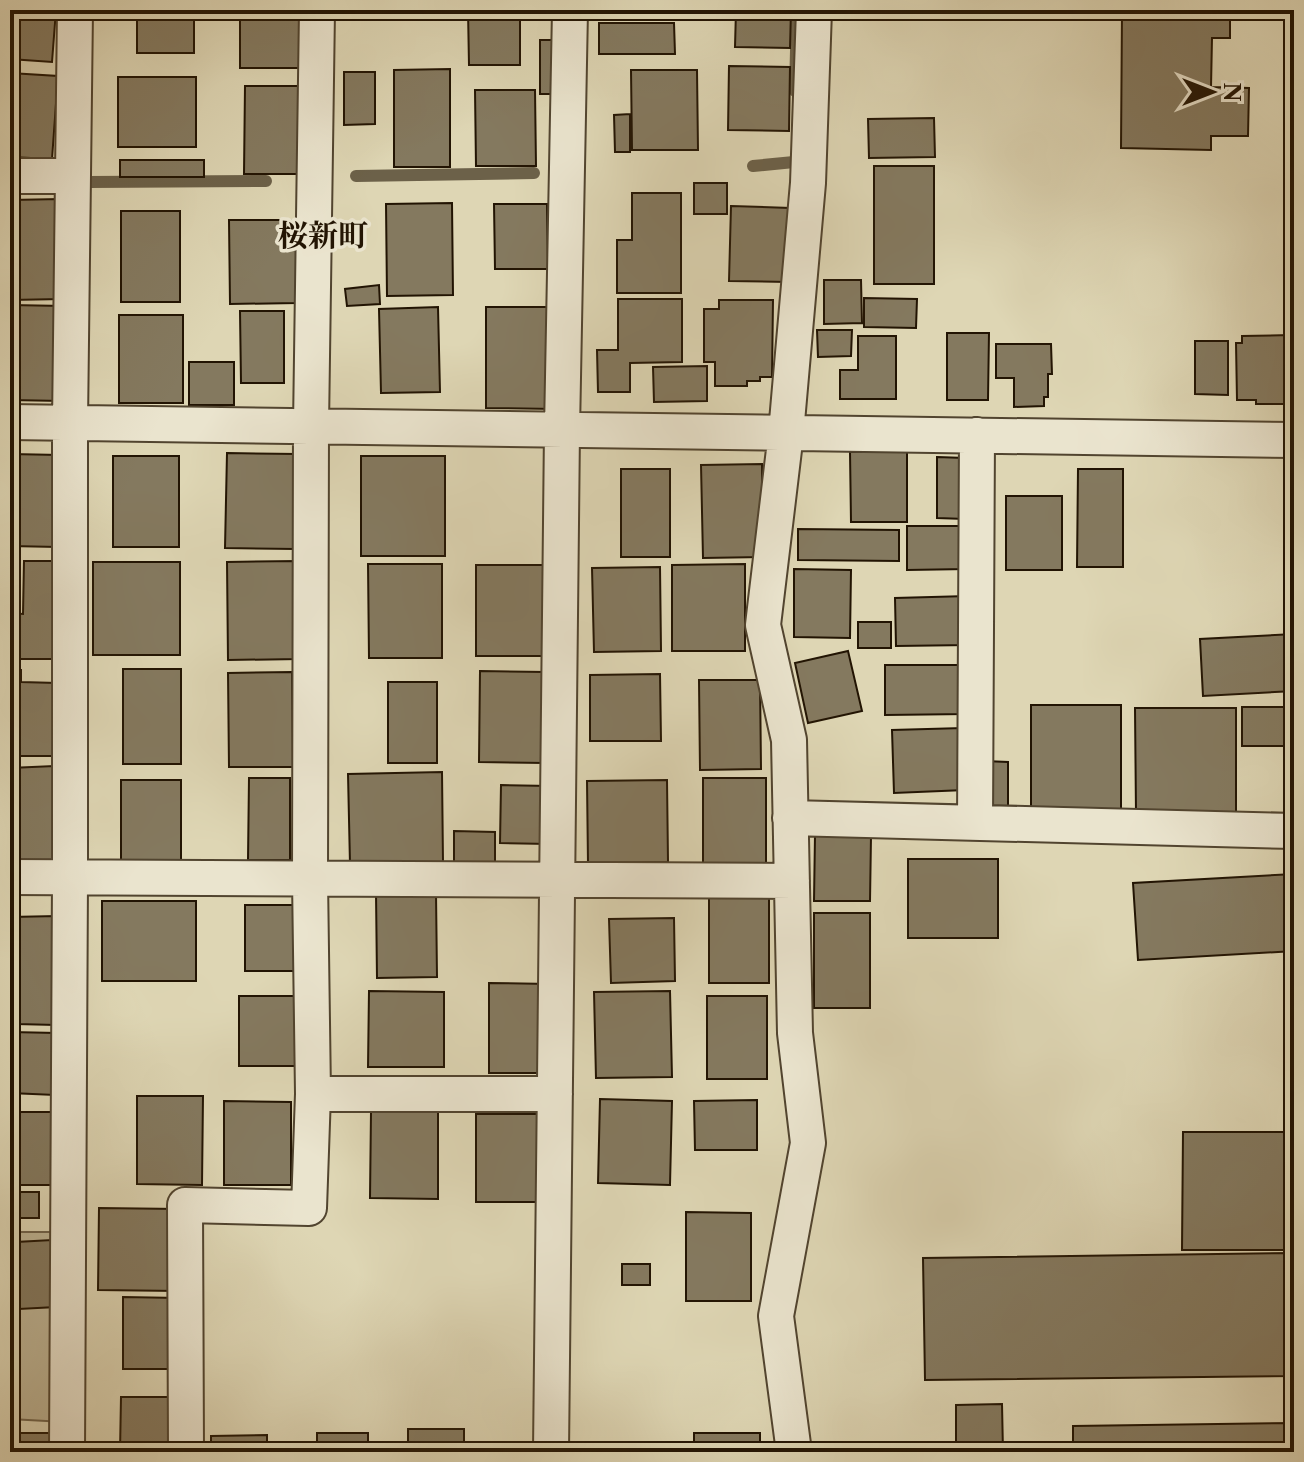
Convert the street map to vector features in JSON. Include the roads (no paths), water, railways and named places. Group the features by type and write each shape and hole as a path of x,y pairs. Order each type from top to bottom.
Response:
{"street":[{"path":"67,1452 70,423 75,10"},
{"path":"186,1452 185,1205 309,1208 313,1094 311,426 317,10"},
{"path":"551,1452 562,430 570,10"},
{"path":"794,1452 776,1316 808,1143 795,1033 789,740 763,625 786,433 808,183 814,10"},
{"path":"10,176 72,176"},
{"path":"10,422 1294,440"},
{"path":"975,823 977,435"},
{"path":"790,818 1294,831"},
{"path":"10,877 792,881"},
{"path":"313,1094 555,1094"}],"waterway":[{"path":"795,91 797,10"},
{"path":"753,166 794,162"},
{"path":"356,176 534,173"},
{"path":"88,182 266,181"}],"district":[{"name":"桜新町","path":"323,235"}]}
